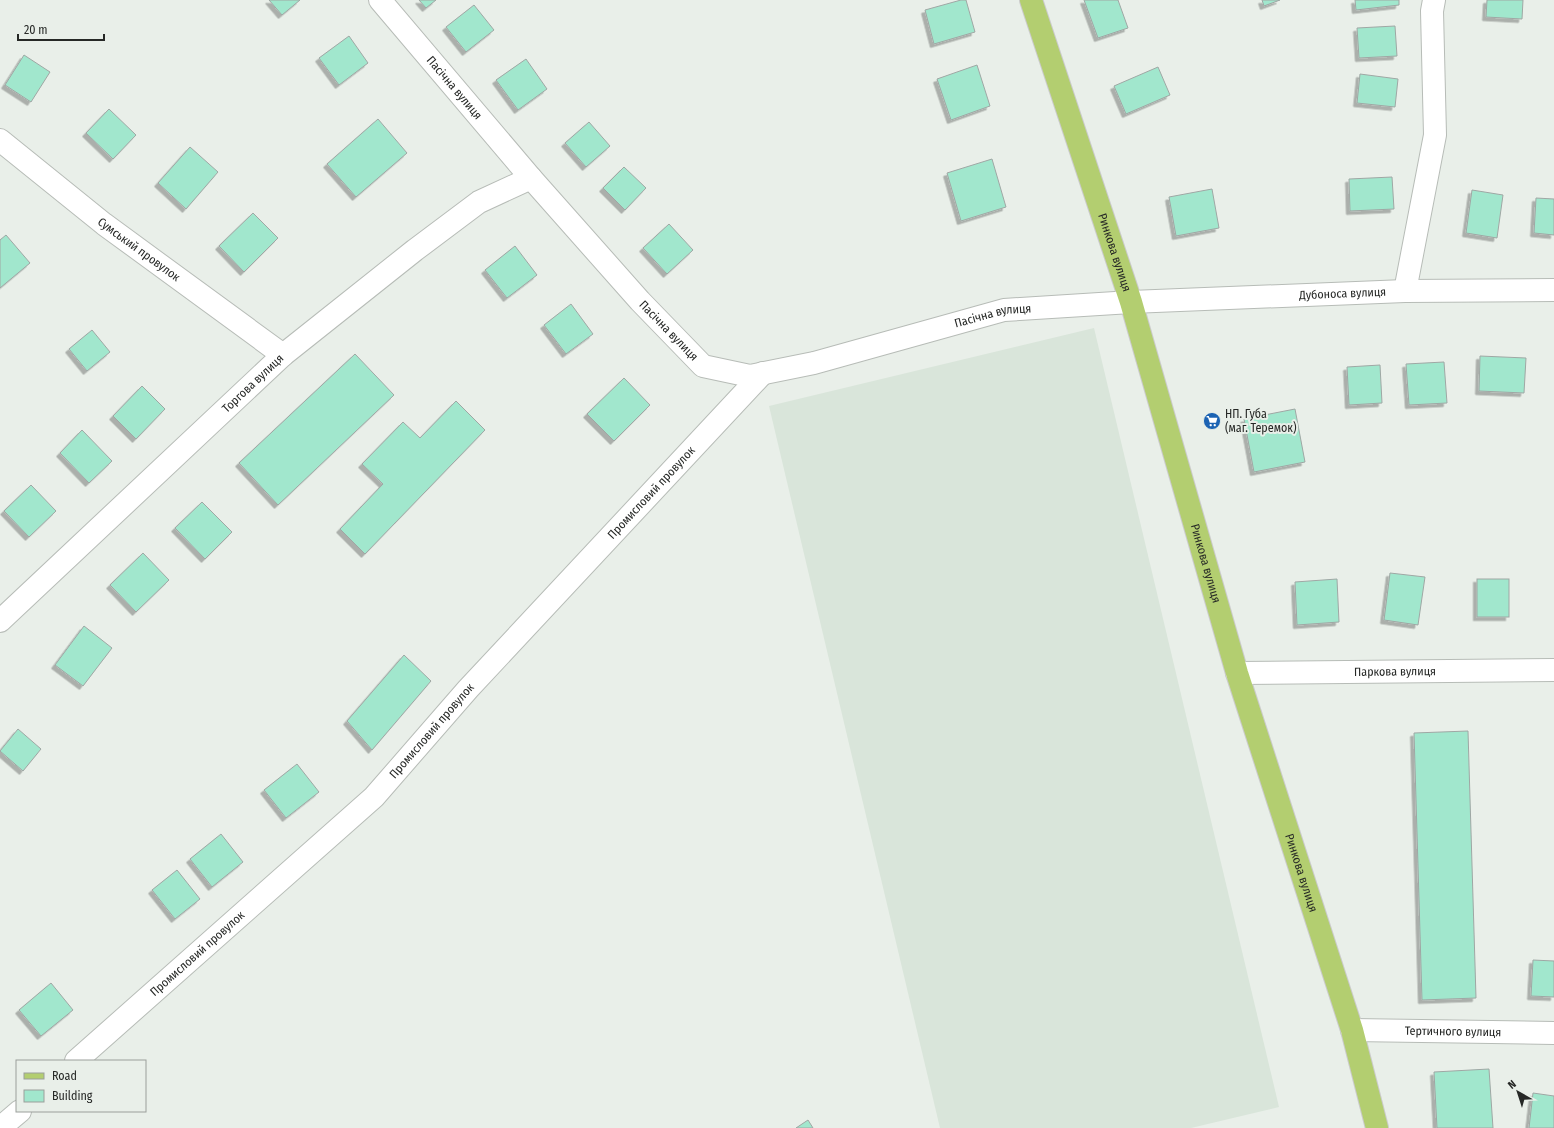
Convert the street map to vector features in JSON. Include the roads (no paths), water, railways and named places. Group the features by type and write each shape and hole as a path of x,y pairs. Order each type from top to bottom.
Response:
{"main road":[{"name":"Ринкова вулиця","path":"1031,0 1131,302 1237,673 1352,1030 1377,1128"}],"street":[{"name":"Пасічна вулиця","path":"380,0 531,178 640,301 703,366 750,376 814,363 1004,310 1131,302"},
{"path":"1405,292 1435,135 1433,4"},
{"name":"Сумський провулок","path":"0,140 104,224 283,355"},
{"name":"Торгова вулиця","path":"0,621 283,355 415,250 479,202 531,178"},
{"name":"Дубоноса вулиця","path":"1131,302 1405,292 1554,290"},
{"name":"Промисловий провулок","path":"77,1060 374,797 468,689 762,373"},
{"name":"Паркова вулиця","path":"1237,673 1554,670"},
{"name":"Тертичного вулиця","path":"1352,1030 1554,1033"},
{"path":"0,1128 19,1112"}],"place":[{"name":"НП. Губа (маг. Теремок)","path":"1212,421"}]}
